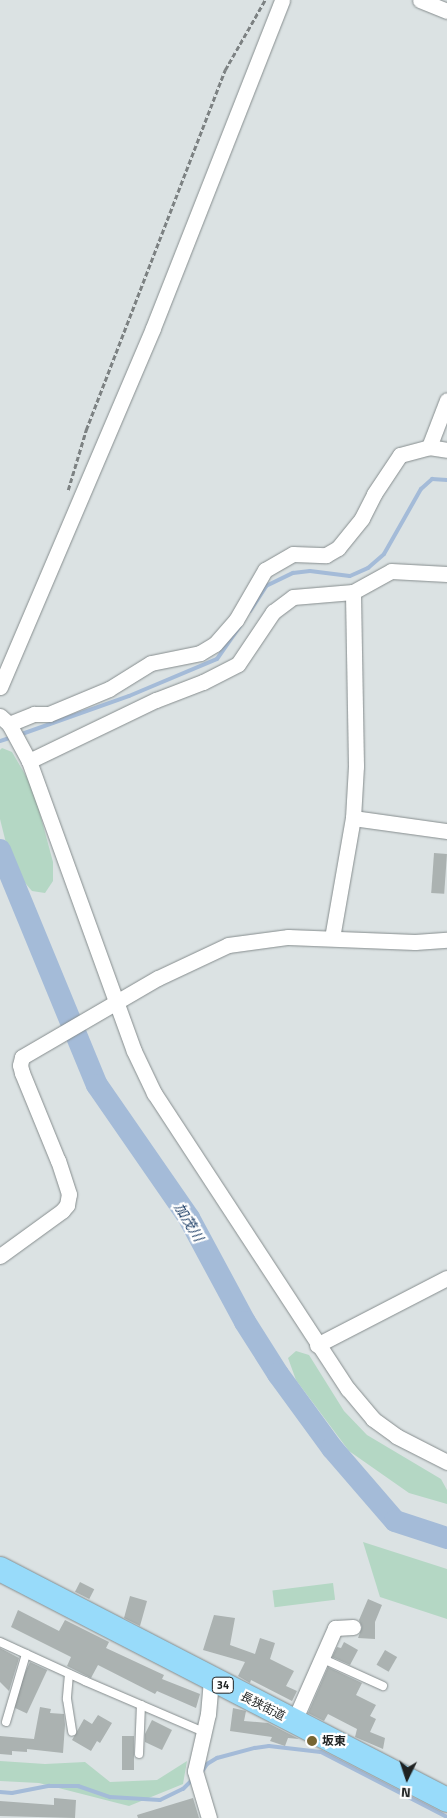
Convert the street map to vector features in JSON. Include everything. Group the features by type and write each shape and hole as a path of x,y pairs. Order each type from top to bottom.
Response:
{"main road":[{"name":"長狭街道","path":"0,1569 447,1799"}],"street":[{"path":"0,687 153,328 282,0"},
{"path":"420,0 447,11"},
{"path":"429,446 447,400"},
{"path":"447,450 429,446 400,455 374,494 362,518 338,548 326,554 294,554 265,570 236,620 215,644 200,653 151,663 109,689 48,714 34,714 7,724 29,761 134,1051 154,1093 348,1390 373,1419 396,1436 447,1462"},
{"path":"29,761 156,700 203,682 238,664 274,612 292,597 353,592 391,571 447,574"},
{"path":"332,938 353,818 356,766 353,592"},
{"path":"353,818 447,831"},
{"path":"0,1256 62,1211 67,1205 68,1194 58,1161 22,1073 20,1065 22,1057 158,978 228,945 288,937 414,942 447,940"},
{"path":"317,1345 447,1278"},
{"path":"294,1721 335,1628 353,1627"},
{"path":"209,1818 197,1777 211,1679"}],"lane":[{"path":"0,1642 68,1674 204,1732"},
{"path":"6,1722 26,1654"},
{"path":"321,1658 383,1686"},
{"path":"68,1674 67,1699 72,1732"},
{"path":"139,1754 141,1705"}],"path":[{"path":"67,493 86,430 129,324 175,197 222,80 264,0"}],"green space":[{"path":"2,748 12,752 33,788 53,862 53,881 45,893 32,891 19,876 8,851 0,819 0,750"},
{"path":"296,1351 309,1355 344,1411 367,1435 441,1479 447,1490 447,1504 409,1493 349,1451 296,1380 288,1358"},
{"path":"363,1542 447,1569 447,1619 380,1597"},
{"path":"333,1583 335,1600 275,1607 272,1590"},
{"path":"0,1761 45,1764 85,1762 110,1782 157,1780 187,1761 183,1784 129,1806 39,1783 0,1781"}],"building":[{"path":"434,853 447,854 444,894 431,893"},
{"path":"80,1582 94,1589 89,1599 75,1592"},
{"path":"130,1596 147,1601 140,1626 124,1618"},
{"path":"368,1599 382,1605 375,1622 375,1639 358,1638 362,1627 359,1620"},
{"path":"18,1610 59,1631 65,1620 109,1642 106,1648 164,1675 162,1679 200,1694 196,1708 157,1691 155,1694 98,1665 91,1678 67,1666 71,1657 11,1627"},
{"path":"214,1615 235,1618 230,1645 255,1654 260,1638 275,1643 270,1659 294,1671 286,1686 297,1691 292,1701 251,1680 250,1683 238,1676 245,1662 203,1650"},
{"path":"344,1642 358,1650 350,1665 332,1657 337,1647 341,1648"},
{"path":"0,1648 19,1658 9,1691 0,1682"},
{"path":"385,1650 397,1657 389,1672 377,1665"},
{"path":"30,1662 47,1670 27,1714 10,1706"},
{"path":"328,1667 362,1683 356,1695 376,1705 370,1716 376,1719 370,1732 385,1738 383,1749 355,1737 357,1729 328,1714 324,1721 308,1713"},
{"path":"40,1707 51,1709 50,1713 64,1714 63,1753 27,1749 27,1752 12,1751 12,1755 0,1754 0,1736 34,1739"},
{"path":"233,1708 246,1711 244,1721 268,1723 299,1739 288,1738 285,1746 270,1741 272,1737 230,1731"},
{"path":"98,1715 112,1723 100,1743 97,1741 91,1751 72,1740 84,1719 92,1724"},
{"path":"152,1720 172,1730 162,1750 145,1742 145,1734"},
{"path":"122,1736 134,1736 134,1770 122,1770"},
{"path":"54,1798 76,1800 75,1818 0,1816 0,1801 54,1805"},
{"path":"193,1798 199,1818 138,1818 137,1815"}],"waterway":[{"path":"250,611 266,586 293,573 310,571 350,576 368,568 384,554 421,489 432,479 447,480"},
{"path":"19,735 129,696 217,659 240,626"},
{"path":"0,741 12,737"},
{"name":"加茂川","path":"0,850 97,1085 189,1218 245,1322 278,1374 332,1448 395,1521 447,1538"},
{"path":"201,1773 207,1764 217,1758 255,1748 269,1746 321,1752 447,1817"},
{"path":"0,1792 12,1793 49,1786 78,1786 110,1797 160,1800 183,1789 193,1779"}],"place":[{"name":"坂東","path":"312,1741"}]}
